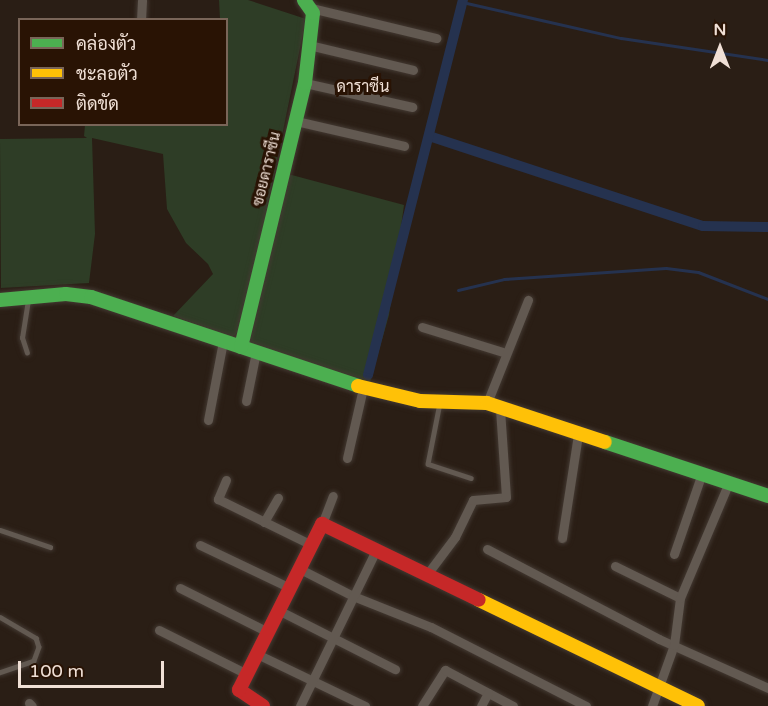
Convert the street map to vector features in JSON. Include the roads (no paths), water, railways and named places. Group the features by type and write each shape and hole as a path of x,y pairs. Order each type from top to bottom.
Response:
{"street":[{"path":"141,18 142,0"},
{"path":"313,6 325,0"},
{"path":"313,6 436,38"},
{"name":"ซอยดาราซีน","path":"241,347 305,83 313,6"},
{"path":"309,45 413,70"},
{"path":"305,83 412,107"},
{"path":"296,121 404,146"},
{"path":"0,300 78,294 363,388 420,401 487,403 768,496"},
{"path":"487,403 528,300"},
{"path":"422,327 506,353"},
{"path":"208,420 223,341"},
{"path":"246,401 256,352"},
{"path":"347,458 363,388"},
{"path":"428,573 455,537 473,500 506,497 500,409"},
{"path":"562,538 578,435"},
{"path":"674,554 702,473"},
{"path":"226,480 218,499 312,545"},
{"path":"652,706 674,645 680,598 729,482"},
{"path":"263,706 238,692 312,545 333,496"},
{"path":"264,522 278,498"},
{"path":"322,524 375,552 428,573 659,689 698,706"},
{"path":"200,545 290,588"},
{"path":"487,549 674,645 768,688"},
{"path":"300,706 375,552"},
{"path":"615,566 680,598"},
{"path":"300,569 353,596 431,627 586,706"},
{"path":"180,588 268,632"},
{"path":"280,611 395,669"},
{"path":"159,630 247,674"},
{"path":"257,654 365,706"},
{"path":"422,706 445,670 513,706"},
{"path":"481,706 488,693"}],"lane":[{"path":"27,353 22,338 28,297"},
{"path":"441,400 428,464 471,478"},
{"path":"0,530 50,547"},
{"path":"0,617 36,638 39,647 34,661 0,673"}],"waterway":[{"path":"368,375 463,0"},
{"path":"462,2 621,38 768,60"},
{"path":"429,136 703,226 768,227"},
{"path":"458,290 504,279 666,268 698,272 768,299"}],"district":[{"name":"ดาราซีน","path":"363,87"}]}
